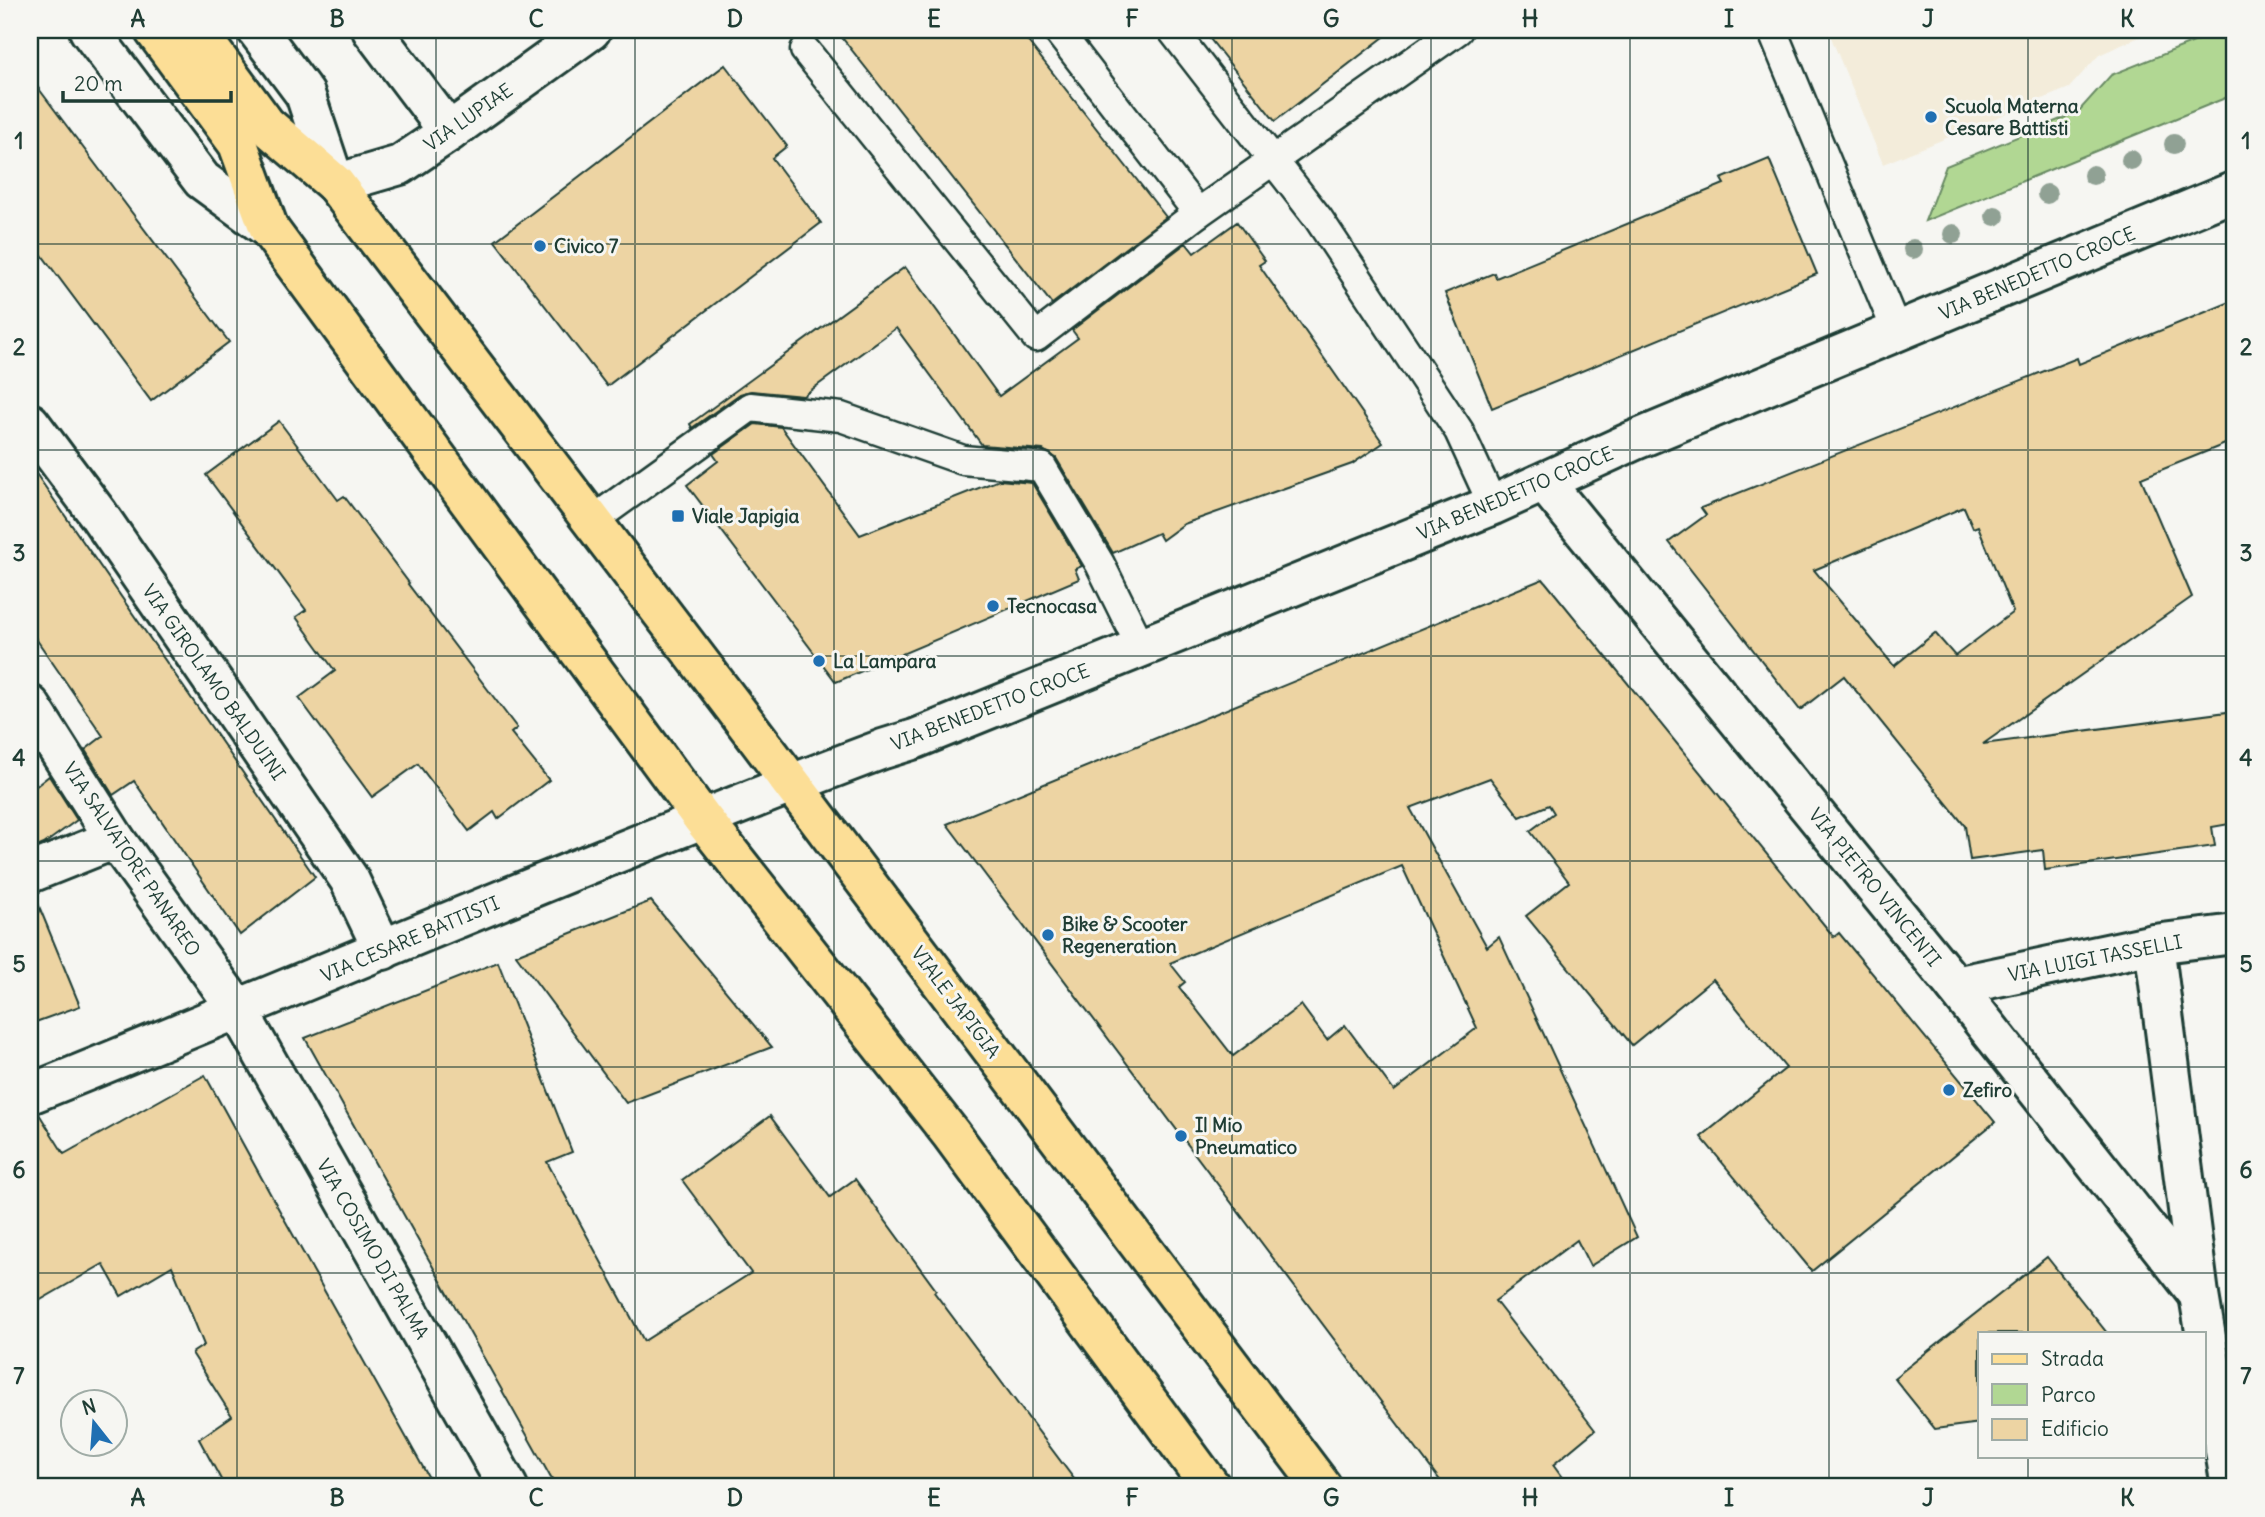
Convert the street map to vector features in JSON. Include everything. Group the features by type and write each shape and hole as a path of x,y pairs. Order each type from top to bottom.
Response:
{"main road":[{"path":"154,30 238,144 269,229 702,818 951,1134 1211,1487"},
{"name":"VIALE JAPIGIA","path":"196,30 267,125 335,184 1322,1487"}],"street":[{"path":"89,30 202,180 269,229"},
{"name":"VIALE JAPIGIA","path":"257,30 305,94 335,184"},
{"path":"372,30 449,132"},
{"name":"VIA LUPIAE","path":"335,184 400,165 591,30"},
{"name":"VIA BENEDETTO CROCE","path":"790,784 915,739 1493,505 1633,442 2235,191"},
{"name":"VIA GIROLAMO BALDUINI","path":"30,423 98,514 349,879 383,950"},
{"name":"VIA PIETRO VINCENTI","path":"1545,483 1955,986 2199,1295"},
{"name":"VIA SALVATORE PANAREO","path":"30,705 115,839 238,1010"},
{"name":"VIA CESARE BATTISTI","path":"30,1094 790,784"},
{"path":"30,873 115,839"},
{"name":"VIA LUIGI TASSELLI","path":"1955,986 2154,944 2235,934"},
{"name":"VIA PIETRO VINCENTI","path":"2154,944 2205,1332"},
{"name":"VIA COSIMO DI PALMA","path":"238,1010 508,1487"},
{"name":"VIA PIETRO VINCENTI","path":"2206,1337 2231,1487"}],"lane":[{"path":"1057,30 1198,213"},
{"path":"1172,30 1318,218 1459,431 1493,505"},
{"path":"805,50 1036,337 1198,213 1273,162 1421,40 1458,30"},
{"path":"1772,30 1897,332"},
{"path":"592,521 750,408 841,417 963,460 1042,467 1100,564 1141,648"}],"shaded area":[{"name":"Scuola Materna Cesare Battisti","path":"1828,30 2155,30 2099,55 2069,88 1883,164"}],"green space":[{"path":"2224,30 2235,30 2235,94 1925,221 1946,166 2078,112 2111,75"}],"building":[{"path":"836,30 1019,30 1166,217 1052,304"},
{"path":"1203,30 1393,30 1275,121"},
{"path":"725,65 787,146 772,158 821,223 607,386 495,241"},
{"path":"30,77 229,342 151,401 30,239"},
{"path":"1769,159 1817,274 1492,408 1445,293 1494,273 1496,278 1724,184 1721,179"},
{"path":"1237,222 1265,261 1259,265 1383,443 1352,464 1184,524 1162,540 1158,533 1113,553 1056,458 1043,450 982,445 896,328 803,396 751,391 740,394 692,428 690,424 905,267 999,396 1078,338 1072,330 1186,243 1194,253"},
{"path":"2235,300 2235,440 2141,478 2192,597 1983,744 2235,711 2235,823 2212,827 2215,846 2045,870 2043,850 1970,860 1965,826 1844,676 1800,710 1669,542 1706,515 1701,508 2077,358 2079,364","holes":["1964,507 1973,528 1978,526 2013,612 1955,656 1935,633 1894,666 1814,570"]},
{"path":"279,421 338,500 344,496 517,728 511,733 549,780 498,819 494,812 469,831 418,764 372,797 299,698 335,671 296,617 306,610 206,475"},
{"path":"755,424 781,427 860,535 999,480 1032,483 1082,566 1075,569 1079,579 836,682 687,485 718,461 713,454"},
{"path":"30,465 315,877 240,935 134,781 113,795 85,750 103,736 30,630"},
{"path":"1543,579 1834,937 1839,933 1995,1122 1812,1271 1701,1137 1786,1068 1713,979 1632,1045 1526,916 1569,882 1530,831 1554,813 1549,805 1520,817 1490,778 1410,808 1487,947 1499,937 1637,1237 1590,1266 1577,1240 1495,1301 1595,1430 1553,1465 1569,1487 1445,1487 947,824","holes":["1402,866 1477,1028 1394,1091 1345,1025 1327,1040 1301,1005 1233,1056 1179,987 1185,982 1170,963"]},
{"path":"49,776 77,820 44,844 30,850 30,791"},
{"path":"30,894 34,894 80,1006 30,1024"},
{"path":"651,901 772,1047 626,1103 516,955"},
{"path":"498,962 572,1152 547,1162 644,1341 751,1273 682,1180 770,1116 830,1197 855,1179 936,1290 934,1292 1080,1487 556,1487 305,1038"},
{"path":"205,1075 434,1487 225,1487 199,1439 232,1416 192,1353 204,1345 172,1266 121,1296 103,1264 30,1306 30,1115 39,1114 64,1154"},
{"path":"2047,1257 2106,1332 1978,1332 1978,1423 1935,1429 1894,1378"}],"place":[{"name":"Scuola Materna Cesare Battisti","path":"1931,117"},
{"name":"Civico 7","path":"540,246"},
{"name":"Viale Japigia","path":"678,516"},
{"name":"Tecnocasa","path":"993,606"},
{"name":"La Lampara","path":"819,661"},
{"name":"Bike & Scooter Regeneration","path":"1048,935"},
{"name":"Zefiro","path":"1949,1090"},
{"name":"Il Mio Pneumatico","path":"1181,1136"}]}
